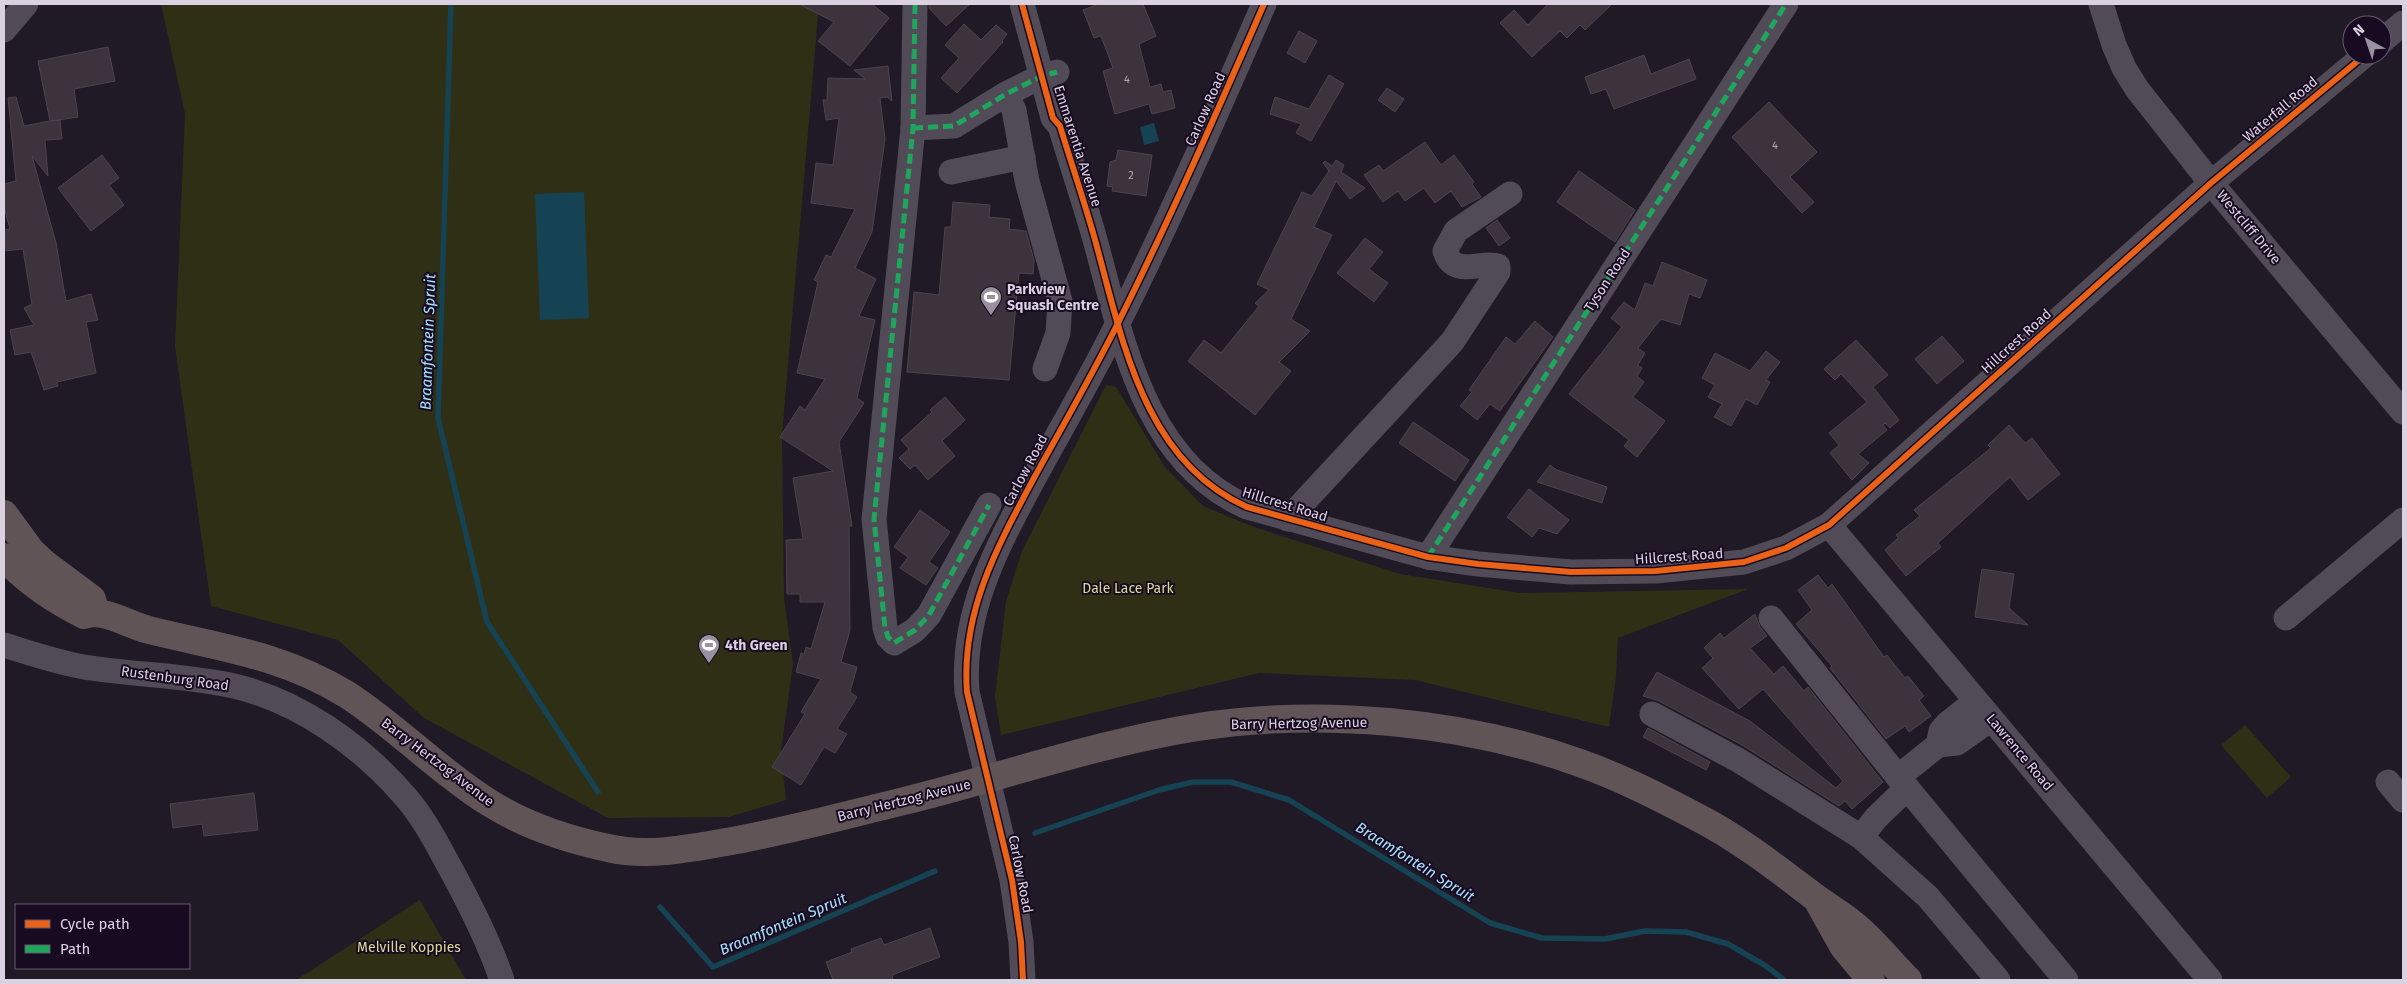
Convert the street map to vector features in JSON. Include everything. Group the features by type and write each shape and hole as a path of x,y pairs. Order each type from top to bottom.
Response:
{"main road":[{"path":"4,514 31,551 45,564 92,599 95,611"},
{"name":"Barry Hertzog Avenue","path":"4,557 36,586 65,605 84,614 95,611 139,628 230,647 299,669 365,707 447,773 488,803 520,820 557,835 614,850 657,852 689,849 758,837 936,793 1156,735 1184,730 1253,721 1341,720 1400,723 1486,738 1581,764 1700,818 1771,863 1817,899 1844,916 1908,980"},
{"name":"Barry Hertzog Avenue","path":"1817,899 1843,946 1871,980"}],"street":[{"path":"4,30 26,4"},
{"path":"915,4 913,128 874,519 885,628 888,637 894,643 915,630 929,615 989,505"},
{"name":"Emmarentia Avenue","path":"1022,4 1049,74"},
{"name":"Emmarentia Avenue","path":"1039,4 1054,118 1060,126 1096,246 1117,326"},
{"name":"Carlow Road","path":"1023,980 1021,942 1012,880 968,704 966,677 974,612 988,569 1117,326 1191,172 1264,4"},
{"name":"Tyson Road","path":"1428,557 1786,4"},
{"name":"Westcliff Drive","path":"2101,4 2114,45 2137,89 2211,183 2403,412"},
{"path":"2392,32 2403,23"},
{"name":"Waterfall Road","path":"2211,183 2353,65"},
{"path":"913,128 954,126 1006,94 1049,74"},
{"path":"1006,94 1014,110 1023,157 1060,301 1058,334 1045,369"},
{"path":"951,172 1023,157"},
{"name":"Hillcrest Road","path":"1117,326 1128,362 1148,407 1184,462 1199,477 1231,500 1288,519 1428,557 1478,564 1572,572 1656,571 1712,567 1762,558 1786,548 1829,525 2211,183"},
{"path":"1288,519 1452,342 1498,272 1498,266 1492,264 1472,268 1456,264 1448,259 1445,251 1456,231 1510,194"},
{"path":"2286,618 2403,520"},
{"name":"Lawrence Road","path":"1829,525 2210,980"},
{"path":"1771,618 2066,980"},
{"name":"Rustenburg Road","path":"4,645 41,657 84,667 235,686 276,701 318,722 365,757 386,776 419,815 479,921 502,980"},
{"path":"1861,837 1903,782 1938,745 1941,731 1947,724 1984,710"},
{"path":"1652,714 1738,760 1861,837 1928,897 1998,980"}],"green space":[{"path":"161,4 819,4 782,435 784,598 793,664 781,751 786,800 729,817 608,818 424,718 338,640 211,606 175,346 185,114"},
{"name":"Dale Lace Park","path":"1106,385 1116,387 1165,467 1203,506 1254,527 1400,574 1520,593 1748,589 1618,638 1616,677 1609,727 1415,680 1259,673 1001,735 995,696 1006,601 1022,551"},
{"path":"2245,725 2291,777 2267,798 2221,745"},
{"name":"Melville Koppies","path":"420,900 466,980 296,980"}],"water":[{"path":"1154,123 1159,141 1144,145 1140,127"},
{"path":"584,192 589,318 540,320 535,194"}],"building":[{"path":"799,4 872,4 889,18 850,66 818,41 834,22"},
{"path":"929,4 970,4 946,26 929,8"},
{"path":"1099,4 1143,4 1156,36 1139,44 1150,87 1161,84 1163,92 1171,90 1175,108 1152,114 1149,104 1115,114 1103,71 1113,68 1101,36 1094,38 1083,10"},
{"path":"1548,4 1612,4 1585,30 1580,25 1567,38 1560,31 1532,57 1500,23 1514,10 1528,25"},
{"path":"964,24 981,40 996,25 1007,34 1003,42 957,93 941,78 959,58 945,45"},
{"path":"1299,31 1317,41 1305,63 1287,53"},
{"path":"108,47 115,81 74,89 78,117 51,121 60,120 62,139 45,140 48,176 32,156 56,243 66,301 91,294 98,320 86,322 96,373 57,382 58,386 44,390 31,352 15,355 10,330 34,325 24,308 32,304 23,249 4,251 4,230 10,229 4,207 4,184 16,181 8,98 16,97 24,126 50,121 38,61"},
{"path":"1644,55 1651,74 1689,59 1696,79 1614,109 1606,89 1591,94 1585,77"},
{"path":"888,66 892,101 887,97 880,98 885,139 872,232 855,268 876,279 859,316 875,320 857,398 864,403 839,442 852,526 849,526 850,630 841,662 857,667 850,692 857,697 837,729 847,734 835,753 824,747 801,785 772,767 805,714 801,712 821,679 796,672 801,653 804,654 806,647 811,649 825,602 800,602 800,594 787,594 786,540 803,539 793,478 833,471 780,437 800,406 805,410 825,379 797,373 818,282 814,280 826,255 831,257 855,209 811,203 816,163 833,165 839,118 826,120 823,100 827,100 828,78 865,79 854,70"},
{"path":"1329,75 1344,84 1311,141 1296,133 1301,124 1270,114 1275,97 1309,109"},
{"path":"1387,88 1404,99 1395,112 1378,100"},
{"path":"1769,102 1817,152 1790,177 1814,202 1802,213 1732,137"},
{"path":"1425,142 1441,165 1454,155 1474,182 1472,184 1481,197 1462,207 1451,191 1435,203 1424,188 1405,201 1398,191 1383,202 1364,175 1379,165 1383,171"},
{"path":"1118,150 1152,155 1146,196 1112,191 1113,187 1107,186 1110,162 1116,160"},
{"path":"102,155 119,178 109,185 124,205 91,231 58,188"},
{"path":"1336,160 1344,165 1341,172 1365,188 1350,199 1336,181 1314,227 1332,235 1291,319 1310,331 1279,362 1291,371 1255,415 1188,361 1204,340 1221,353 1259,306 1255,303 1269,290 1257,284 1302,192 1312,196 1329,171 1323,163 1325,161 1332,166"},
{"path":"1579,171 1635,210 1615,242 1557,202"},
{"path":"953,202 990,205 989,217 1010,219 1009,229 1026,231 1034,260 1033,274 1019,273 1009,380 907,372 914,292 939,295 945,227 951,227"},
{"path":"1497,220 1510,238 1499,246 1486,228"},
{"path":"1365,238 1383,252 1369,269 1388,283 1374,302 1337,273"},
{"path":"1662,262 1707,280 1700,298 1689,294 1680,325 1661,319 1638,348 1645,353 1638,365 1642,368 1637,376 1644,382 1633,397 1665,421 1637,457 1624,446 1629,440 1569,394 1622,327 1611,318 1624,302 1635,310 1645,283 1653,286"},
{"path":"1535,321 1553,337 1500,411 1490,404 1477,420 1460,406 1472,392 1469,390 1506,337 1515,344"},
{"path":"1942,336 1964,361 1937,384 1915,359"},
{"path":"1856,340 1888,375 1873,387 1899,420 1890,428 1885,423 1883,425 1887,430 1858,454 1869,463 1852,480 1830,453 1839,445 1829,433 1867,402 1841,374 1835,380 1824,369"},
{"path":"1766,351 1780,362 1766,380 1770,382 1757,405 1746,399 1731,426 1714,417 1722,404 1708,397 1715,385 1702,378 1715,353 1750,371"},
{"path":"945,397 965,420 942,441 955,456 928,480 915,465 910,469 899,458 909,449 901,440 932,412 930,410"},
{"path":"1413,422 1469,460 1455,481 1399,443"},
{"path":"2009,425 2025,443 2032,438 2060,474 2028,500 2010,477 1938,543 1941,547 1906,576 1885,550 1898,538 1896,535 1920,516 1914,510 1991,448 1988,445"},
{"path":"1550,465 1557,470 1607,487 1602,503 1537,482"},
{"path":"1529,489 1569,520 1557,534 1539,528 1532,537 1507,517"},
{"path":"920,510 950,532 929,562 938,568 926,585 900,568 908,557 894,547"},
{"path":"1982,569 2014,574 2009,608 2028,625 1975,617"},
{"path":"1818,575 1828,588 1832,584 1884,657 1887,655 1905,678 1908,676 1924,696 1919,700 1931,716 1909,732 1905,726 1886,739 1830,668 1832,666 1796,624 1812,610 1798,590"},
{"path":"1755,614 1760,627 1767,636 1750,648 1774,674 1783,666 1804,691 1808,687 1883,782 1852,809 1845,801 1839,806 1742,745 1659,701 1643,696 1657,672 1750,721 1836,788 1843,781 1763,689 1739,709 1702,668 1713,658 1704,648 1720,633 1724,638"},
{"path":"1648,728 1710,762 1706,770 1643,737"},
{"path":"254,793 258,830 204,836 202,824 173,828 170,804"},
{"path":"930,928 940,957 892,975 893,980 833,980 826,962 852,952 851,949 881,938 884,945"}],"waterway":[{"name":"Braamfontein Spruit","path":"451,4 438,418 487,622 598,792"},
{"name":"Braamfontein Spruit","path":"1035,833 1159,790 1193,782 1231,782 1289,800 1490,923 1542,938 1605,939 1645,931 1686,932 1728,944 1766,966 1784,980"},
{"name":"Braamfontein Spruit","path":"660,907 713,967 935,871"}],"marked path":[{"path":"915,4 913,128 874,519 885,628 888,637 894,643 915,630 929,615 989,505"},
{"path":"1428,557 1786,4"},
{"path":"913,128 954,126 1006,94 1042,76 1057,72"}],"cycle path":[{"path":"1022,4 1053,118 1060,126 1129,360 1144,396 1162,430 1184,461 1212,487 1247,507 1428,557 1478,564 1571,572 1656,571 1744,562 1786,548 1829,525 2211,183 2353,65"},
{"path":"1023,980 1021,942 1012,880 967,692 967,663 976,607 984,581 1007,529 1087,383 1137,285 1211,125 1264,4"}],"place":[{"name":"Parkview Squash Centre","path":"991,316"},
{"name":"4th Green","path":"709,664"}]}
